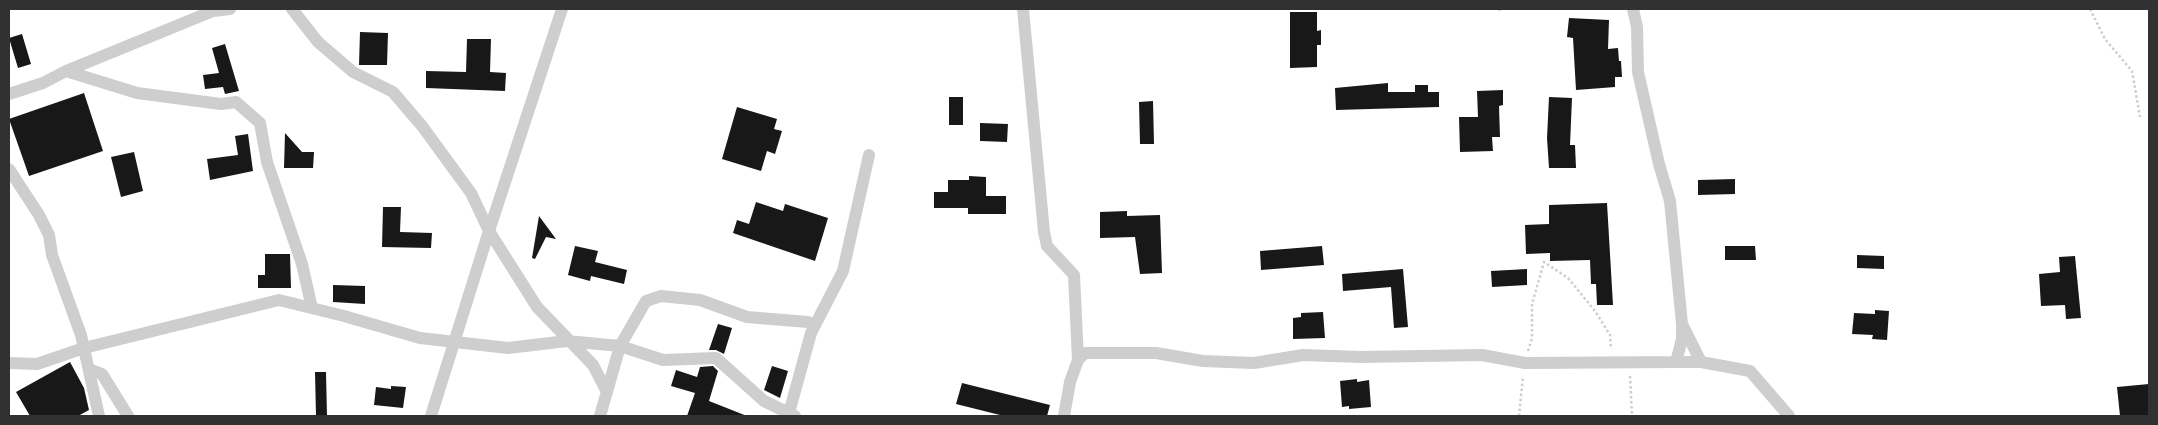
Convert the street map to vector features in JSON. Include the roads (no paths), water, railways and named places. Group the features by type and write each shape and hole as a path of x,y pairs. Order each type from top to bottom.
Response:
{"street":[{"path":"9,94 43,83 66,71 213,11 230,9"},
{"path":"292,9 318,42 352,72 393,92 422,126 471,193 489,231 537,307 567,341 593,365 607,392"},
{"path":"431,416 562,9"},
{"path":"1023,9 1044,232 1048,246 1074,275 1078,360 1070,382 1064,416"},
{"path":"1633,9 1636,27 1638,72 1659,164 1670,201 1682,324 1682,339 1676,362"},
{"path":"66,71 137,93 221,104 236,102 260,123 267,162 302,264 312,308"},
{"path":"9,363 37,364 84,348 279,300 420,338 508,348 567,341 620,346 663,360 716,358 764,401 792,415 811,333 843,272 869,155"},
{"path":"9,169 39,215 49,235 52,256 84,348 99,416"},
{"path":"600,416 620,346 646,300 661,296 700,300 747,317 808,322"},
{"path":"1682,324 1701,362"},
{"path":"1078,360 1085,353 1120,352 1156,353 1203,361 1254,363 1303,355 1361,357 1482,355 1525,363 1701,362 1750,371 1789,416"},
{"path":"89,369 102,374 128,416"}]}
